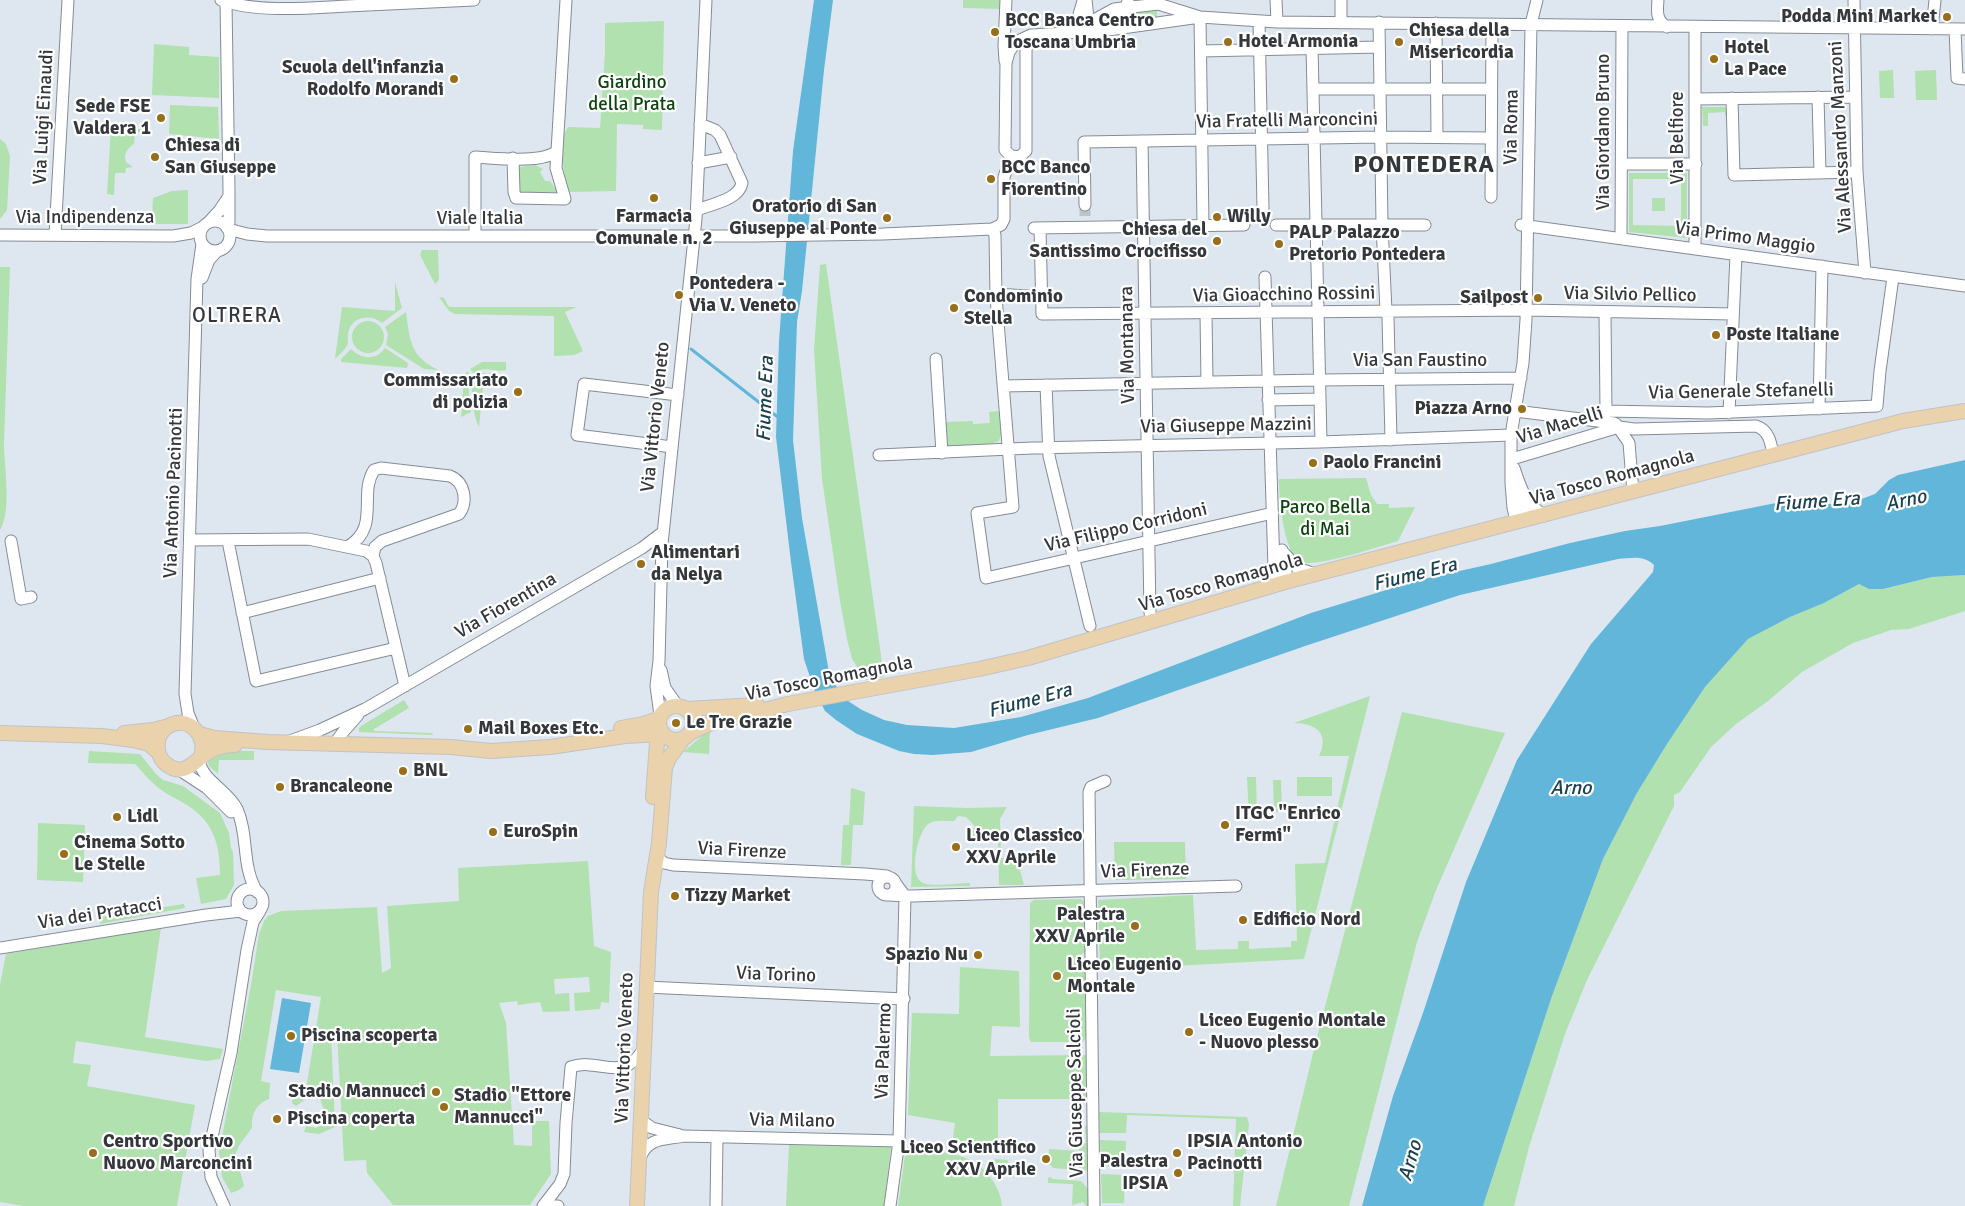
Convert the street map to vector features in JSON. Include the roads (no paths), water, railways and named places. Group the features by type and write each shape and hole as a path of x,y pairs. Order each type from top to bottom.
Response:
{"main road":[{"name":"Via Tosco Romagnola","path":"686,736 709,724 788,704 1028,658 1284,582 1544,516 1903,421 1965,411"},
{"name":"Via Tosco Romagnola","path":"682,707 788,704"},
{"path":"454,747 470,743 564,737 636,726 659,717 668,707 682,707 693,718 693,726 686,736 671,740 662,734 658,726 659,717"},
{"path":"102,736 184,724 215,738 268,742 330,742 454,747 490,751 524,750 625,736 662,734"},
{"path":"158,752 160,737 171,725"},
{"path":"197,731 203,746 199,759"},
{"path":"0,733 102,736 144,742 158,752 167,765 178,769 191,766 210,751 221,747 268,742"},
{"name":"Via Vittorio Veneto","path":"651,892 649,869 654,777 657,742 662,734"},
{"name":"Via Vittorio Veneto","path":"637,1206 651,892 657,858 665,768 669,758 686,736"}],"street":[{"name":"Via Luigi Einaudi","path":"55,235 68,0"},
{"path":"227,228 229,222 229,194 223,1 267,7 474,0"},
{"path":"513,158 515,197 518,199 565,199 556,172 566,0"},
{"name":"Via Vittorio Veneto","path":"659,717 656,686 659,661 663,532 697,210 706,0"},
{"path":"1006,0 1004,46 1006,63 1005,150 1011,156 1021,157"},
{"path":"1085,0 1089,23 1094,28 1106,30 1120,20 1128,3"},
{"path":"1069,33 1077,21 1085,0"},
{"path":"1146,0 1200,17"},
{"path":"1276,0 1277,22"},
{"path":"1341,0 1341,23"},
{"name":"Via Roma","path":"1521,378 1526,310 1524,225 1531,24 1537,0"},
{"path":"1658,0 1658,17 1668,27"},
{"name":"Via Alessandro Manzoni","path":"1854,0 1857,172 1866,272"},
{"path":"1932,29 1935,0"},
{"path":"1069,33 1128,3 1159,4"},
{"path":"1006,63 1011,49 1022,38 1031,35 1106,30 1200,17 1277,22 1960,29 1957,78 1965,79"},
{"path":"1200,17 1202,226"},
{"path":"1259,21 1262,208"},
{"path":"1379,22 1382,225 1386,311 1388,317 1391,440"},
{"path":"1436,23 1437,137"},
{"path":"1491,197 1492,24"},
{"name":"Via Giordano Bruno","path":"1621,238 1622,26"},
{"name":"Via Belfiore","path":"1695,27 1695,249"},
{"path":"694,237 833,235 992,229 1000,225 1004,216 1004,173 1009,166 1021,157 1026,149 1026,46 1030,40 1051,34"},
{"path":"1201,51 1378,47"},
{"path":"1312,48 1318,225 1321,442"},
{"path":"1313,89 1491,88"},
{"path":"1696,99 1855,97"},
{"path":"1732,98 1734,175 1857,172"},
{"path":"1818,98 1820,172"},
{"path":"697,210 733,196 740,189 742,179 720,135 715,130 700,124"},
{"name":"Via Fratelli Marconcini","path":"1085,205 1084,142 1380,137 1491,138"},
{"name":"Via Montanara","path":"1142,141 1150,613"},
{"path":"475,236 475,157 536,159 551,156 557,151"},
{"path":"698,163 731,157"},
{"path":"536,159 547,163 556,172"},
{"path":"1622,164 1696,164"},
{"path":"205,225 219,222 227,228 230,236 224,248 217,251 208,250 201,243 200,235 205,225 220,211 229,194"},
{"path":"996,294 1042,297 1036,228 1085,224 1244,226"},
{"name":"Via Indipendenza","path":"0,235 172,236 191,233 205,225"},
{"path":"1276,226 1425,225"},
{"name":"Via Primo Maggio","path":"1524,225 1965,286"},
{"name":"Viale Italia","path":"227,228 241,233 267,236 694,237"},
{"path":"992,229 995,235 996,294 1008,450"},
{"name":"Via Indipendenza","path":"172,236 193,243 201,243"},
{"name":"Viale Italia","path":"228,242 267,236"},
{"name":"Via Antonio Pacinotti","path":"197,731 188,713 185,694 198,272 201,243"},
{"name":"Via Antonio Pacinotti","path":"198,292 205,268 217,251"},
{"path":"1729,413 1736,255"},
{"path":"1819,409 1822,266"},
{"path":"1264,277 1274,559 1276,577 1284,582 1286,572 1282,550 1274,527"},
{"name":"Via Generale Stefanelli","path":"1606,411 1688,414 1877,406 1893,277"},
{"name":"Via Gioacchino Rossini","path":"1042,297 1042,314 1526,310"},
{"name":"Via Silvio Pellico","path":"1526,310 1733,314"},
{"path":"1605,313 1606,411 1629,443 1633,492"},
{"path":"1206,314 1207,382"},
{"path":"936,358 942,453"},
{"path":"1512,462 1522,492 1524,507 1522,521 1517,519 1514,514 1511,484 1511,435 1521,378"},
{"name":"Via San Faustino","path":"1268,381 1521,378"},
{"path":"1003,386 1268,381"},
{"path":"672,446 577,435 584,384 678,395"},
{"path":"1046,385 1048,448 1090,626"},
{"path":"1268,400 1320,399"},
{"path":"1515,411 1634,429 1756,426 1763,429 1766,433 1773,455"},
{"name":"Via Macelli","path":"1512,462 1617,425"},
{"name":"Via Giuseppe Mazzini","path":"879,455 1048,448 1321,442 1511,435"},
{"name":"Via Filippo Corridoni","path":"1008,450 1013,507 977,513 986,578 1273,513"},
{"path":"379,543 369,542 364,536 371,476 375,469 381,468 450,476 458,481 462,489 464,501 463,508 458,514 379,543 374,548 373,556 380,578 405,686"},
{"path":"1502,526 1511,484"},
{"path":"1522,492 1530,504 1544,516"},
{"path":"347,547 364,532"},
{"name":"Via Fiorentina","path":"284,742 365,710 642,548 663,532"},
{"path":"190,540 308,539 366,550 373,556"},
{"path":"11,541 21,599 31,597"},
{"path":"228,541 256,681 396,648"},
{"path":"1282,550 1297,568 1316,574"},
{"path":"1256,591 1268,579 1274,559"},
{"path":"242,613 380,578"},
{"name":"Via Vittorio Veneto","path":"659,661 665,688 682,707"},
{"name":"Via Antonio Pacinotti","path":"171,725 178,719 185,694"},
{"name":"Via Fiorentina","path":"330,742 365,710"},
{"path":"354,720 351,730 353,736 357,740 368,744"},
{"path":"330,742 327,735 338,722"},
{"path":"199,759 204,772 233,802 240,820 244,836 246,864 241,905 247,924 247,950"},
{"path":"178,769 208,788 240,820"},
{"name":"Via Giuseppe Salcioli","path":"1094,1206 1089,792 1091,787 1105,781"},
{"name":"Via Firenze","path":"657,858 664,863 673,865 887,876"},
{"path":"224,1206 211,1177 209,1150 231,1053 247,950 253,923 263,901 251,881 246,864"},
{"path":"896,884 895,891 887,895 881,893 877,885 882,878 887,876 892,878 905,896"},
{"name":"Via Firenze","path":"887,895 1236,886"},
{"path":"241,905 248,890 257,892"},
{"name":"Via Palermo","path":"890,1206 899,1141 905,896"},
{"path":"241,905 250,915 260,911"},
{"name":"Via dei Pratacci","path":"0,948 206,915 241,905"},
{"name":"Via Torino","path":"646,987 904,998"},
{"path":"543,1206 559,1186 563,1177 570,1070 573,1065 624,1067 635,1061 643,1050"},
{"name":"Via Milano","path":"641,1120 652,1128 684,1136"},
{"name":"Via Milano","path":"639,1160 644,1149 651,1142 684,1136 899,1141"},
{"path":"716,1206 717,1137"},
{"path":"543,1206 558,1206"}],"water":[{"name":"Arno","path":"814,0 833,0 824,70 802,291 797,322 793,440 802,518 830,678 848,701 884,720 907,725 954,728 1021,717 1088,698 1311,613 1419,580 1625,531 1781,502 1812,498 1828,504 1851,503 1875,494 1889,480 1898,475 1965,460 1965,575 1932,577 1883,589 1869,589 1859,584 1748,639 1705,687 1667,744 1637,793 1603,859 1552,996 1483,1206 1362,1206 1393,1096 1423,1013 1466,882 1517,760 1591,644 1653,572 1654,565 1642,558 1618,559 1460,595 1308,645 1098,718 1028,735 971,752 933,755 899,751 857,734 836,720 825,711 814,689 804,659 776,437 779,341 793,151"},
{"name":"Piscina scoperta","path":"282,998 311,1003 299,1073 270,1069"}],"waterway":[{"name":"Fiume Era","path":"691,349 779,418"}],"tunnel":[{"path":"1085,205 1085,221"}],"place":[{"name":"Podda Mini Market","path":"1947,17"},
{"name":"BCC Banca Centro Toscana Umbria","path":"995,32"},
{"name":"Hotel Armonia","path":"1228,42"},
{"name":"Chiesa della Misericordia","path":"1399,42"},
{"name":"Hotel La Pace","path":"1714,59"},
{"name":"Scuola dell'infanzia Rodolfo Morandi","path":"454,79"},
{"name":"Sede FSE Valdera 1","path":"161,118"},
{"name":"Chiesa di San Giuseppe","path":"155,157"},
{"name":"BCC Banco Fiorentino","path":"991,179"},
{"name":"Farmacia Comunale n. 2","path":"654,198"},
{"name":"Willy","path":"1217,217"},
{"name":"Oratorio di San Giuseppe al Ponte","path":"887,218"},
{"name":"Chiesa del Santissimo Crocifisso","path":"1217,241"},
{"name":"PALP Palazzo Pretorio Pontedera","path":"1279,244"},
{"name":"Pontedera - Via V. Veneto","path":"679,295"},
{"name":"Sailpost","path":"1538,298"},
{"name":"Condominio Stella","path":"954,308"},
{"name":"Poste Italiane","path":"1716,335"},
{"name":"Commissariato di polizia","path":"518,392"},
{"name":"Piazza Arno","path":"1522,409"},
{"name":"Paolo Francini","path":"1313,463"},
{"name":"Alimentari da Nelya","path":"641,564"},
{"name":"Le Tre Grazie","path":"676,723"},
{"name":"Mail Boxes Etc.","path":"468,729"},
{"name":"BNL","path":"403,771"},
{"name":"Brancaleone","path":"280,787"},
{"name":"Lidl","path":"117,817"},
{"name":"ITGC \"Enrico Fermi\"","path":"1225,825"},
{"name":"EuroSpin","path":"493,832"},
{"name":"Liceo Classico XXV Aprile","path":"956,847"},
{"name":"Cinema Sotto Le Stelle","path":"64,854"},
{"name":"Tizzy Market","path":"675,896"},
{"name":"Edificio Nord","path":"1243,920"},
{"name":"Palestra XXV Aprile","path":"1135,926"},
{"name":"Spazio Nu","path":"978,955"},
{"name":"Liceo Eugenio Montale","path":"1057,976"},
{"name":"Liceo Eugenio Montale - Nuovo plesso","path":"1189,1032"},
{"name":"Piscina scoperta","path":"291,1036"},
{"name":"Stadio Mannucci","path":"436,1092"},
{"name":"Stadio \"Ettore Mannucci\"","path":"444,1107"},
{"name":"Piscina coperta","path":"277,1119"},
{"name":"Centro Sportivo Nuovo Marconcini","path":"93,1153"},
{"name":"IPSIA Antonio Pacinotti","path":"1177,1153"},
{"name":"Liceo Scientifico XXV Aprile","path":"1046,1159"},
{"name":"Palestra IPSIA","path":"1178,1173"}],"district":[{"name":"PONTEDERA","path":"1424,166"},
{"name":"OLTRERA","path":"237,316"}],"park label":[{"name":"Giardino della Prata","path":"632,94"},
{"name":"Parco Bella di Mai","path":"1325,519"}]}
